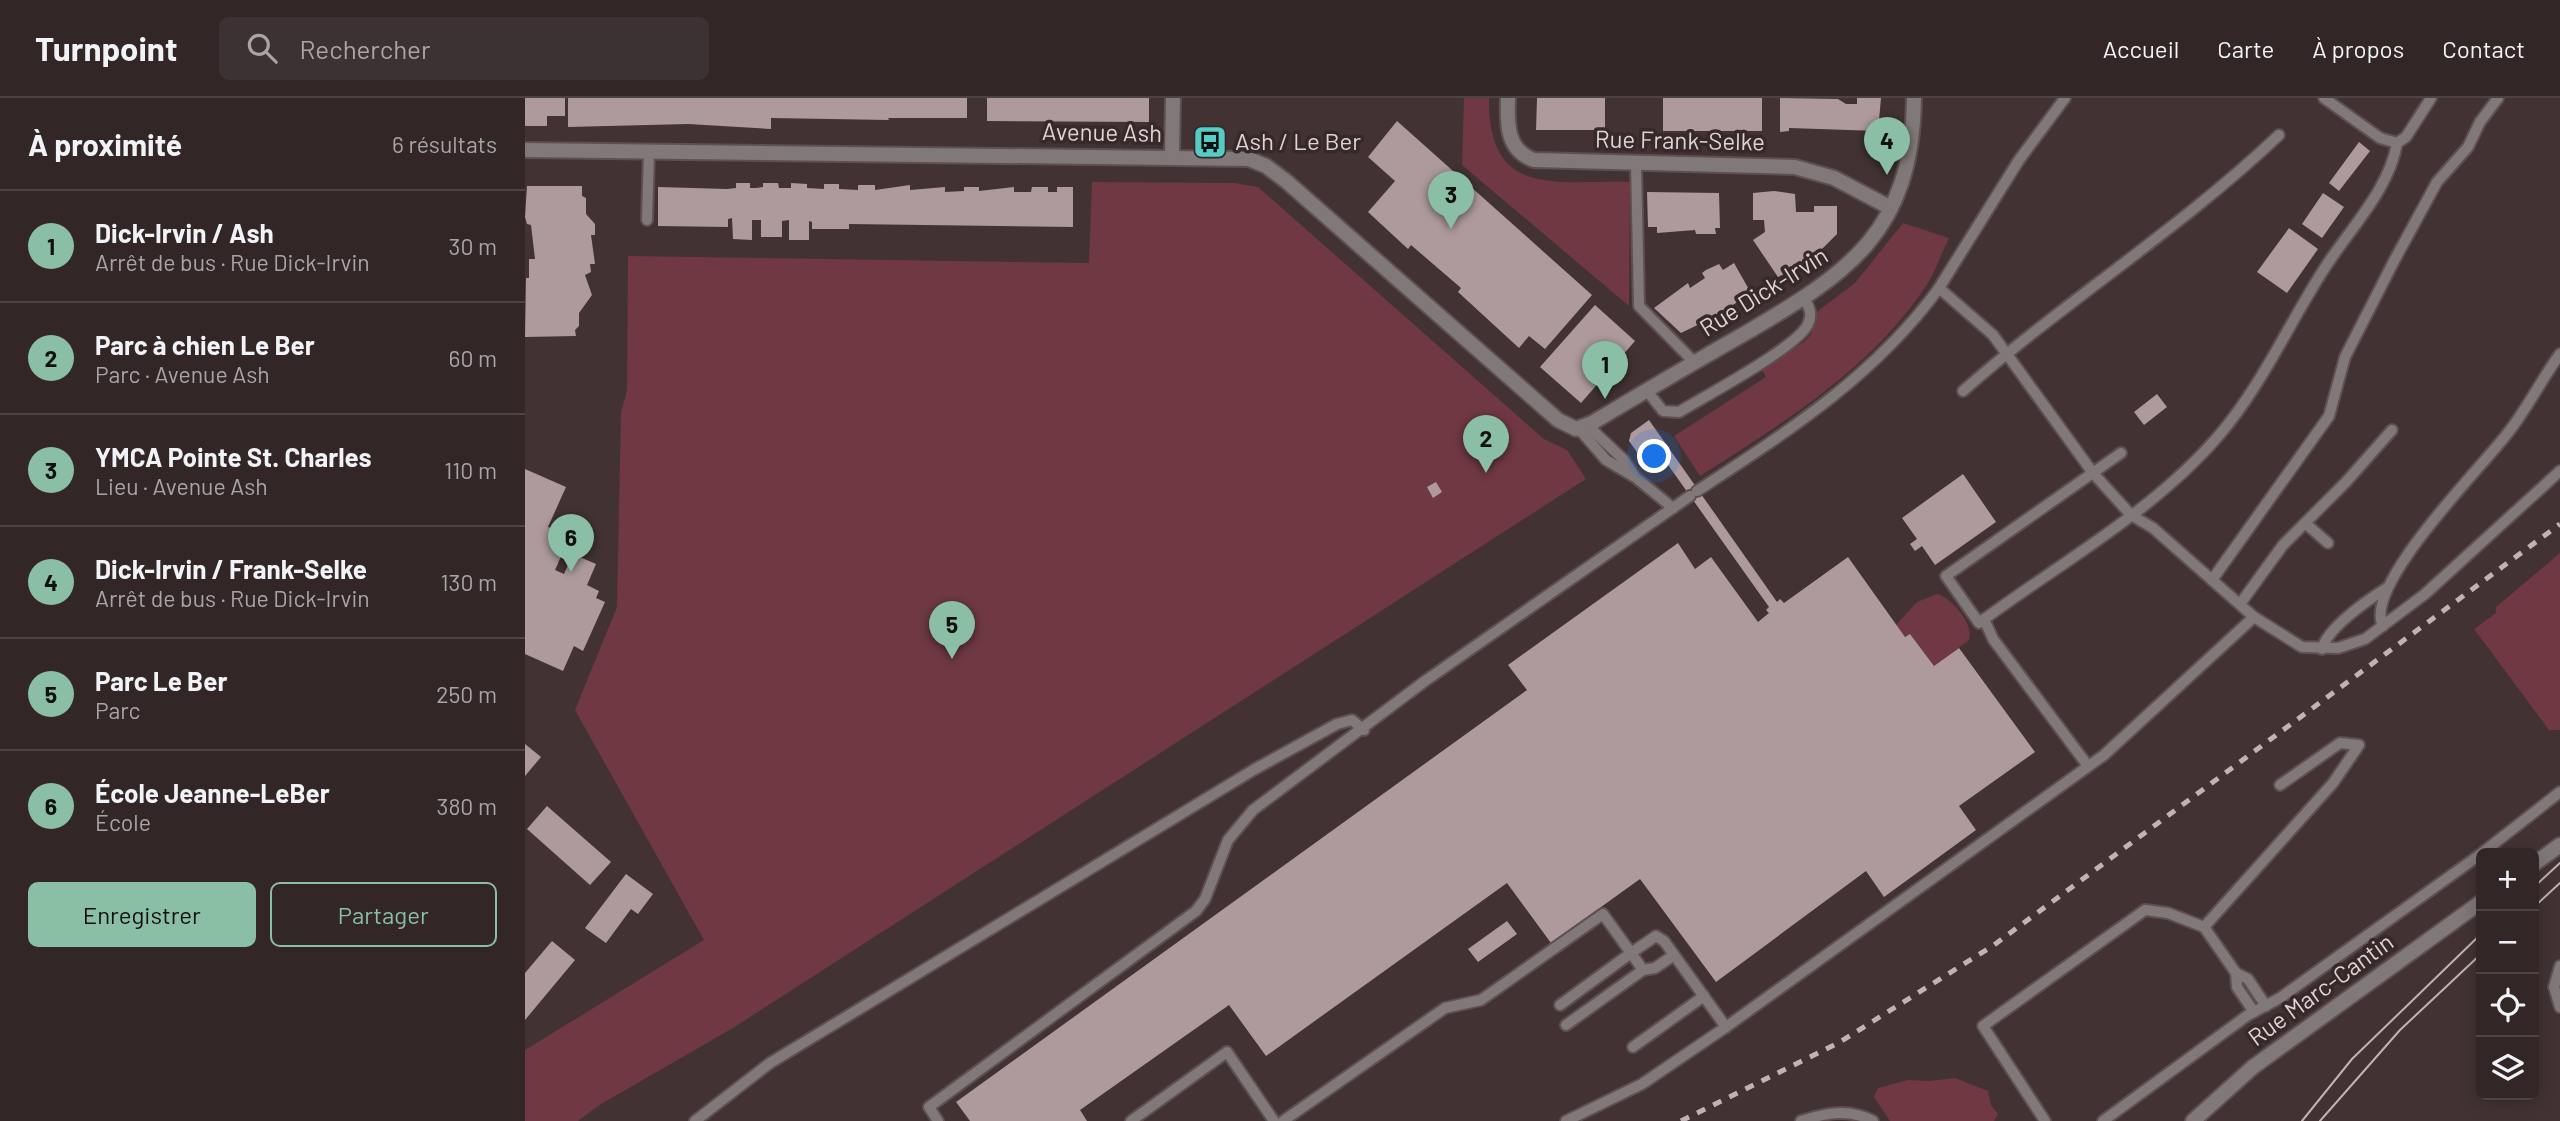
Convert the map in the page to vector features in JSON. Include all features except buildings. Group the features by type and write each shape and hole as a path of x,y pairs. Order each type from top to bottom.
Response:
{"street":[{"path":"1172,157 1173,98"},
{"name":"Rue Frank-Selke","path":"1508,98 1509,135 1517,150 1528,158 1552,162 1802,168 1841,181 1891,208"},
{"name":"Rue Dick-Irvin","path":"1583,427 1804,298 1838,275 1863,251 1891,208 1912,150 1914,98"},
{"name":"Avenue Ash","path":"525,150 1240,158 1274,171 1558,420 1568,428 1583,427"},
{"path":"2539,860 2560,845"},
{"name":"Rue Marc-Cantin","path":"2193,1121 2253,1067 2476,906"}],"lane":[{"path":"938,1121 929,1107 1196,911 1205,899 1220,855 1241,821 1425,681 1672,508 1806,419 1848,386 1899,337 1940,288 2019,160 2065,98"},
{"path":"2324,98 2380,138 2397,143"},
{"path":"2120,453 1946,576 1979,622 2163,492 2187,470 2246,401 2325,268 2391,165 2397,143 2406,137 2431,98"},
{"path":"2212,580 2329,416 2345,357 2394,261 2437,181 2468,147 2480,122 2498,98"},
{"path":"1963,391 2006,353 2222,187 2279,135"},
{"path":"647,220 649,151"},
{"path":"1636,163 1639,306 1695,363"},
{"path":"1940,288 1980,320 2093,473 2131,515 2153,528 2254,617 2302,647 2322,649 2357,643 2383,626 2442,579 2560,471"},
{"path":"1647,391 1664,411 1679,412 1795,341 1810,320 1811,313 1804,298"},
{"path":"2383,626 2380,610 2387,588 2442,508 2507,434 2560,354"},
{"path":"1583,427 1606,460 1635,477 1672,508"},
{"path":"2240,604 2276,554 2392,430"},
{"path":"2305,523 2328,543"},
{"path":"2322,649 2329,635 2369,599 2387,588"},
{"path":"1566,1121 1642,1084 1726,1027 2088,766 2118,744 2254,617"},
{"path":"1984,619 1993,639 2088,766"},
{"path":"695,1121 770,1063 1255,769 1337,724 1356,721 1364,730"},
{"path":"2204,927 2344,767 2359,745 2340,743 2280,785"},
{"path":"2325,753 2344,767"},
{"path":"2490,848 2560,792"},
{"path":"2103,1121 2254,1012 2476,858"},
{"path":"2045,1121 1983,1026 2148,908 2204,927 2236,973 2248,979 2266,1006"},
{"path":"1283,1121 1445,1008 1481,1000 1603,914 1643,970"},
{"path":"1560,1005 1656,936 1674,955 1726,1027"},
{"path":"1566,1025 1643,970 1655,968 1674,955"},
{"path":"2560,966 2554,987 2560,1007"},
{"path":"2236,973 2237,988 2254,1012"},
{"path":"1633,1047 1704,996"},
{"path":"1131,1121 1227,1052 1273,1121"},
{"path":"1801,1121 1838,1112 1863,1116 1873,1121"}],"shaded area":[{"path":"1464,98 1489,98 1492,131 1500,153 1513,168 1531,177 1552,181 1630,182 1629,306 1462,165"},
{"path":"1092,182 1234,183 1258,187 1544,439 1567,450 1586,479 733,1028 601,1104 578,1121 525,1121 525,1050 704,940 575,710 617,607 621,412 627,391 628,256 1089,263"},
{"path":"1903,223 1949,238 1930,280 1904,316 1879,344 1823,393 1700,476 1674,436 1766,377 1761,368 1804,342 1811,334 1818,311 1855,283"},
{"path":"2560,553 2560,730 2549,730 2474,629 2496,613 2496,607"},
{"path":"1937,594 1949,600 1961,613 1970,634 1969,640 1934,666 1910,634 1905,637 1896,625 1917,602"},
{"path":"1955,1078 1988,1091 1991,1105 1998,1114 1994,1121 1890,1121 1874,1097 1878,1088 1908,1080"}],"tram line":[{"path":"2539,882 2560,863"},
{"path":"2539,902 2560,883"},
{"path":"2302,1121 2352,1059 2476,939"},
{"path":"2320,1121 2400,1030 2476,959"}],"railway":[{"path":"1681,1121 1840,1042 1994,945 2560,524"}],"place":[{"name":"Ash / Le Ber","path":"1210,142"},
{"name":"Dick-Irvin / Frank-Selke","path":"1887,175"},
{"name":"YMCA Pointe St. Charles","path":"1451,229"},
{"name":"Dick-Irvin / Ash","path":"1605,399"},
{"name":"Parc à chien Le Ber","path":"1486,473"},
{"name":"École Jeanne-LeBer","path":"571,572"},
{"name":"Parc Le Ber","path":"952,659"}]}
